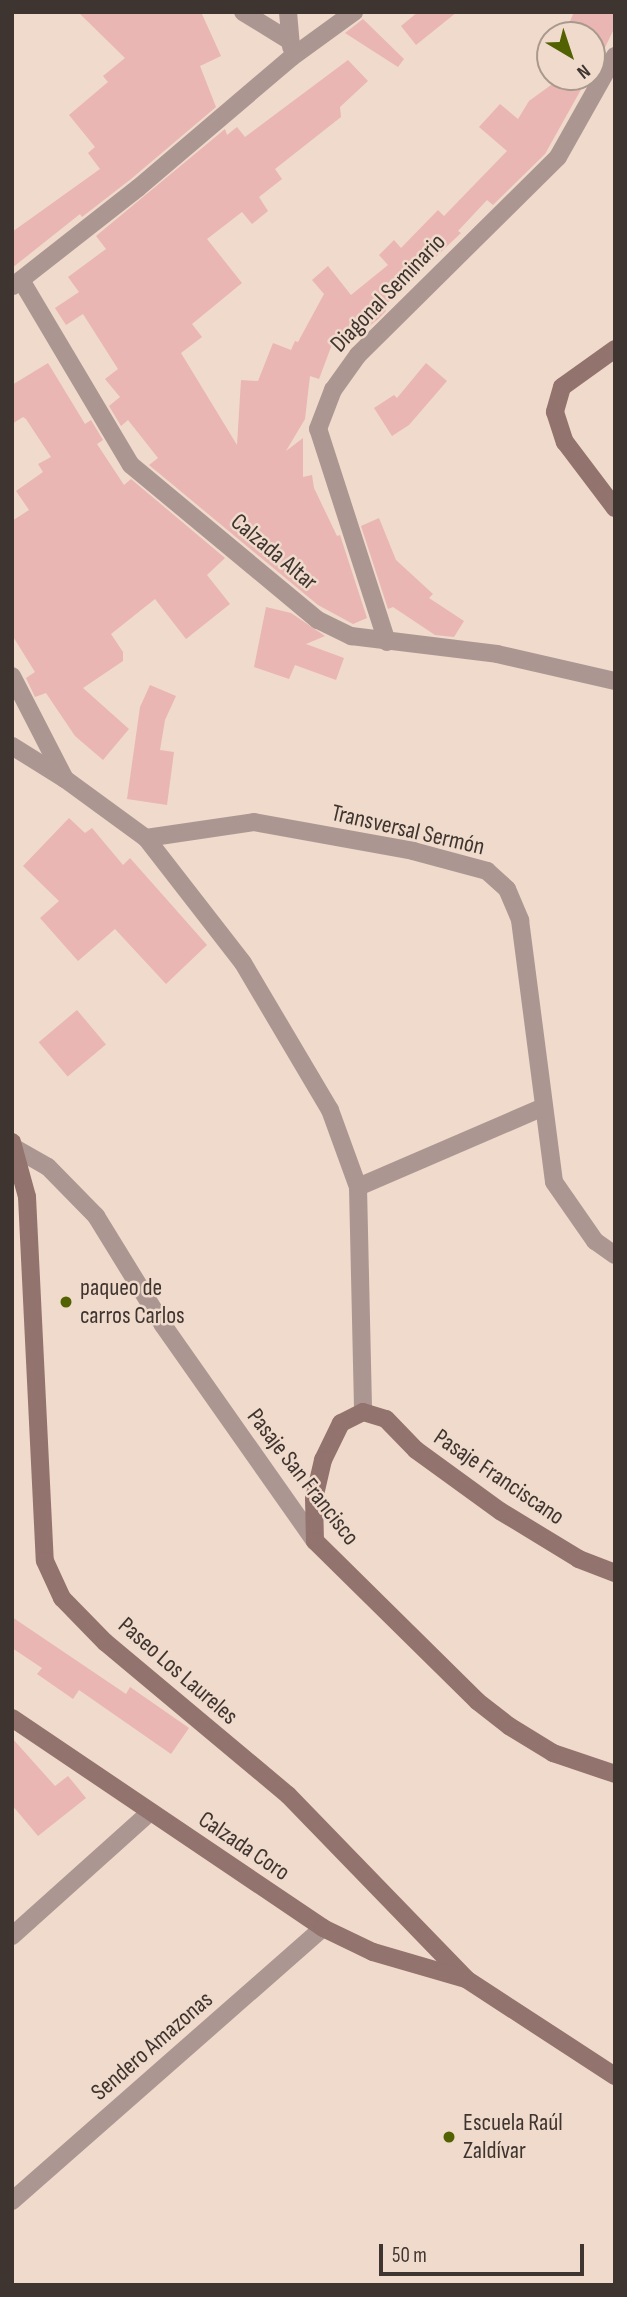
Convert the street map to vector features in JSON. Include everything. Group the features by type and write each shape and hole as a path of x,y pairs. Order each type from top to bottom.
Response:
{"street":[{"path":"243,12 291,49"},
{"path":"288,12 291,49"},
{"path":"17,284 138,188 291,49 354,12"},
{"name":"Diagonal Seminario","path":"387,642 318,429 333,390 358,355 558,157 615,56"},
{"name":"Calzada Altar","path":"17,284 131,466 318,620 351,636 497,654 615,681"},
{"path":"615,349 562,387 555,412 565,442 615,508"},
{"path":"12,676 65,779"},
{"path":"12,746 65,779 146,838 243,963 330,1110 358,1187 363,1412 341,1423 323,1460 314,1498 315,1541"},
{"name":"Transversal Sermón","path":"146,838 254,822 412,851 487,871 507,889 520,920 554,1182 595,1241 615,1255"},
{"path":"358,1187 544,1107"},
{"name":"Pasaje San Francisco","path":"13,1144 48,1167 96,1216 163,1325 315,1541 477,1700 509,1726 553,1753 615,1774"},
{"name":"Paseo Los Laureles","path":"13,1144 27,1197 45,1561 62,1598 105,1642 288,1796 466,1979 615,2076"},
{"name":"Pasaje Franciscano","path":"363,1412 386,1419 416,1450 500,1511 579,1559 615,1573"},
{"name":"Calzada Coro","path":"12,1718 323,1928 373,1952 466,1979"},
{"path":"12,1936 149,1813"},
{"name":"Sendero Amazonas","path":"12,2201 323,1928"}],"building":[{"path":"78,12 201,12 221,56 200,66 216,107 131,179 82,217 80,214 12,268 12,232 100,169 88,153 95,147 69,115 108,82 103,76 125,58"},
{"path":"418,12 457,12 416,45 401,26"},
{"path":"574,12 615,12 615,27 606,45 606,21 570,21"},
{"path":"363,19 404,59 398,67 345,33"},
{"path":"348,60 368,81 340,107 341,117 275,169 282,179 259,197 268,211 252,224 242,212 207,239 242,283 192,324 202,337 181,353 237,445 241,380 258,381 273,343 291,350 295,341 298,342 324,294 312,280 328,266 351,295 388,265 379,255 394,240 401,248 438,210 444,216 507,151 479,127 500,104 518,119 529,101 543,91 580,91 545,154 493,205 487,200 458,231 461,233 383,307 386,311 377,320 345,346 334,339 319,379 310,376 305,419 286,451 303,438 303,477 312,475 314,488 337,536 340,535 367,618 353,624 318,605 149,465 158,458 128,420 121,426 109,406 120,397 105,379 118,369 83,314 66,325 55,308 79,292 68,277 106,249 96,236 225,129 227,135 237,127 245,137"},
{"path":"48,363 85,424 91,420 103,440 97,444 124,485 131,479 225,558 207,575 230,604 186,639 155,599 111,634 123,652 123,661 83,688 129,729 103,760 75,736 46,693 35,697 26,678 35,672 12,635 12,521 29,510 16,491 43,472 38,464 51,457 26,419 23,417 12,424 12,385"},
{"path":"426,363 447,381 409,425 392,436 374,408 394,395 397,398"},
{"path":"379,518 396,560 433,594 429,598 464,621 454,637 435,635 393,607 388,609 361,526"},
{"path":"266,607 291,613 325,636 306,644 344,658 336,680 295,665 289,679 254,667"},
{"path":"150,685 176,696 165,720 160,750 174,752 167,805 127,799 140,707"},
{"path":"69,818 85,833 92,828 123,865 130,858 207,945 166,984 115,929 78,961 40,918 59,901 23,866"},
{"path":"77,1010 106,1044 68,1077 39,1042"},
{"path":"12,1617 126,1694 130,1687 189,1728 171,1754 79,1690 73,1699 37,1674 42,1668 12,1648"},
{"path":"12,1738 55,1786 68,1776 86,1798 38,1836 12,1805"}],"place":[{"name":"paqueo de carros Carlos","path":"66,1302"},
{"name":"Escuela Raúl Zaldívar","path":"449,2137"}]}
